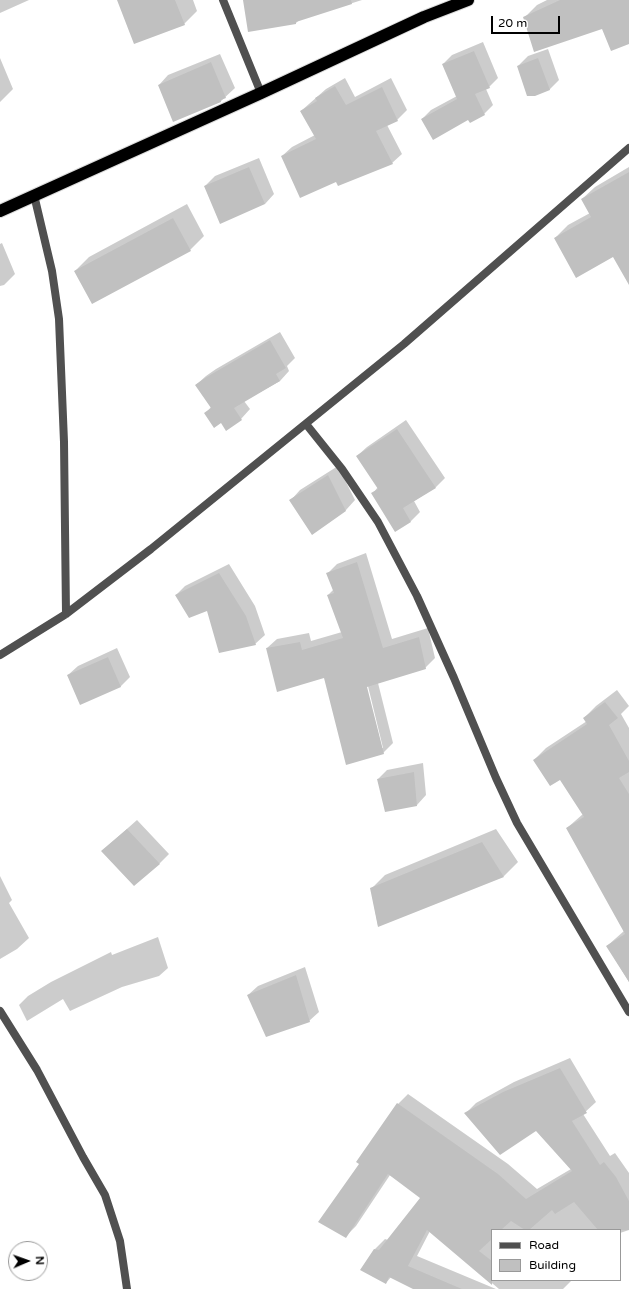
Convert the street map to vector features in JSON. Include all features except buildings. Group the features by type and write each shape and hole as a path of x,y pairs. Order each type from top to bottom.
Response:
{"highway":[{"path":"0,211 261,93 424,17 468,0"}],"street":[{"path":"223,0 261,93"},
{"path":"0,655 66,614 151,549 404,344 629,148"},
{"path":"34,195 52,271 59,319 64,442 66,614"},
{"path":"306,424 342,469 378,522 417,596 517,823 629,1012"},
{"path":"0,1011 37,1070 105,1195 120,1241 127,1289"}]}
